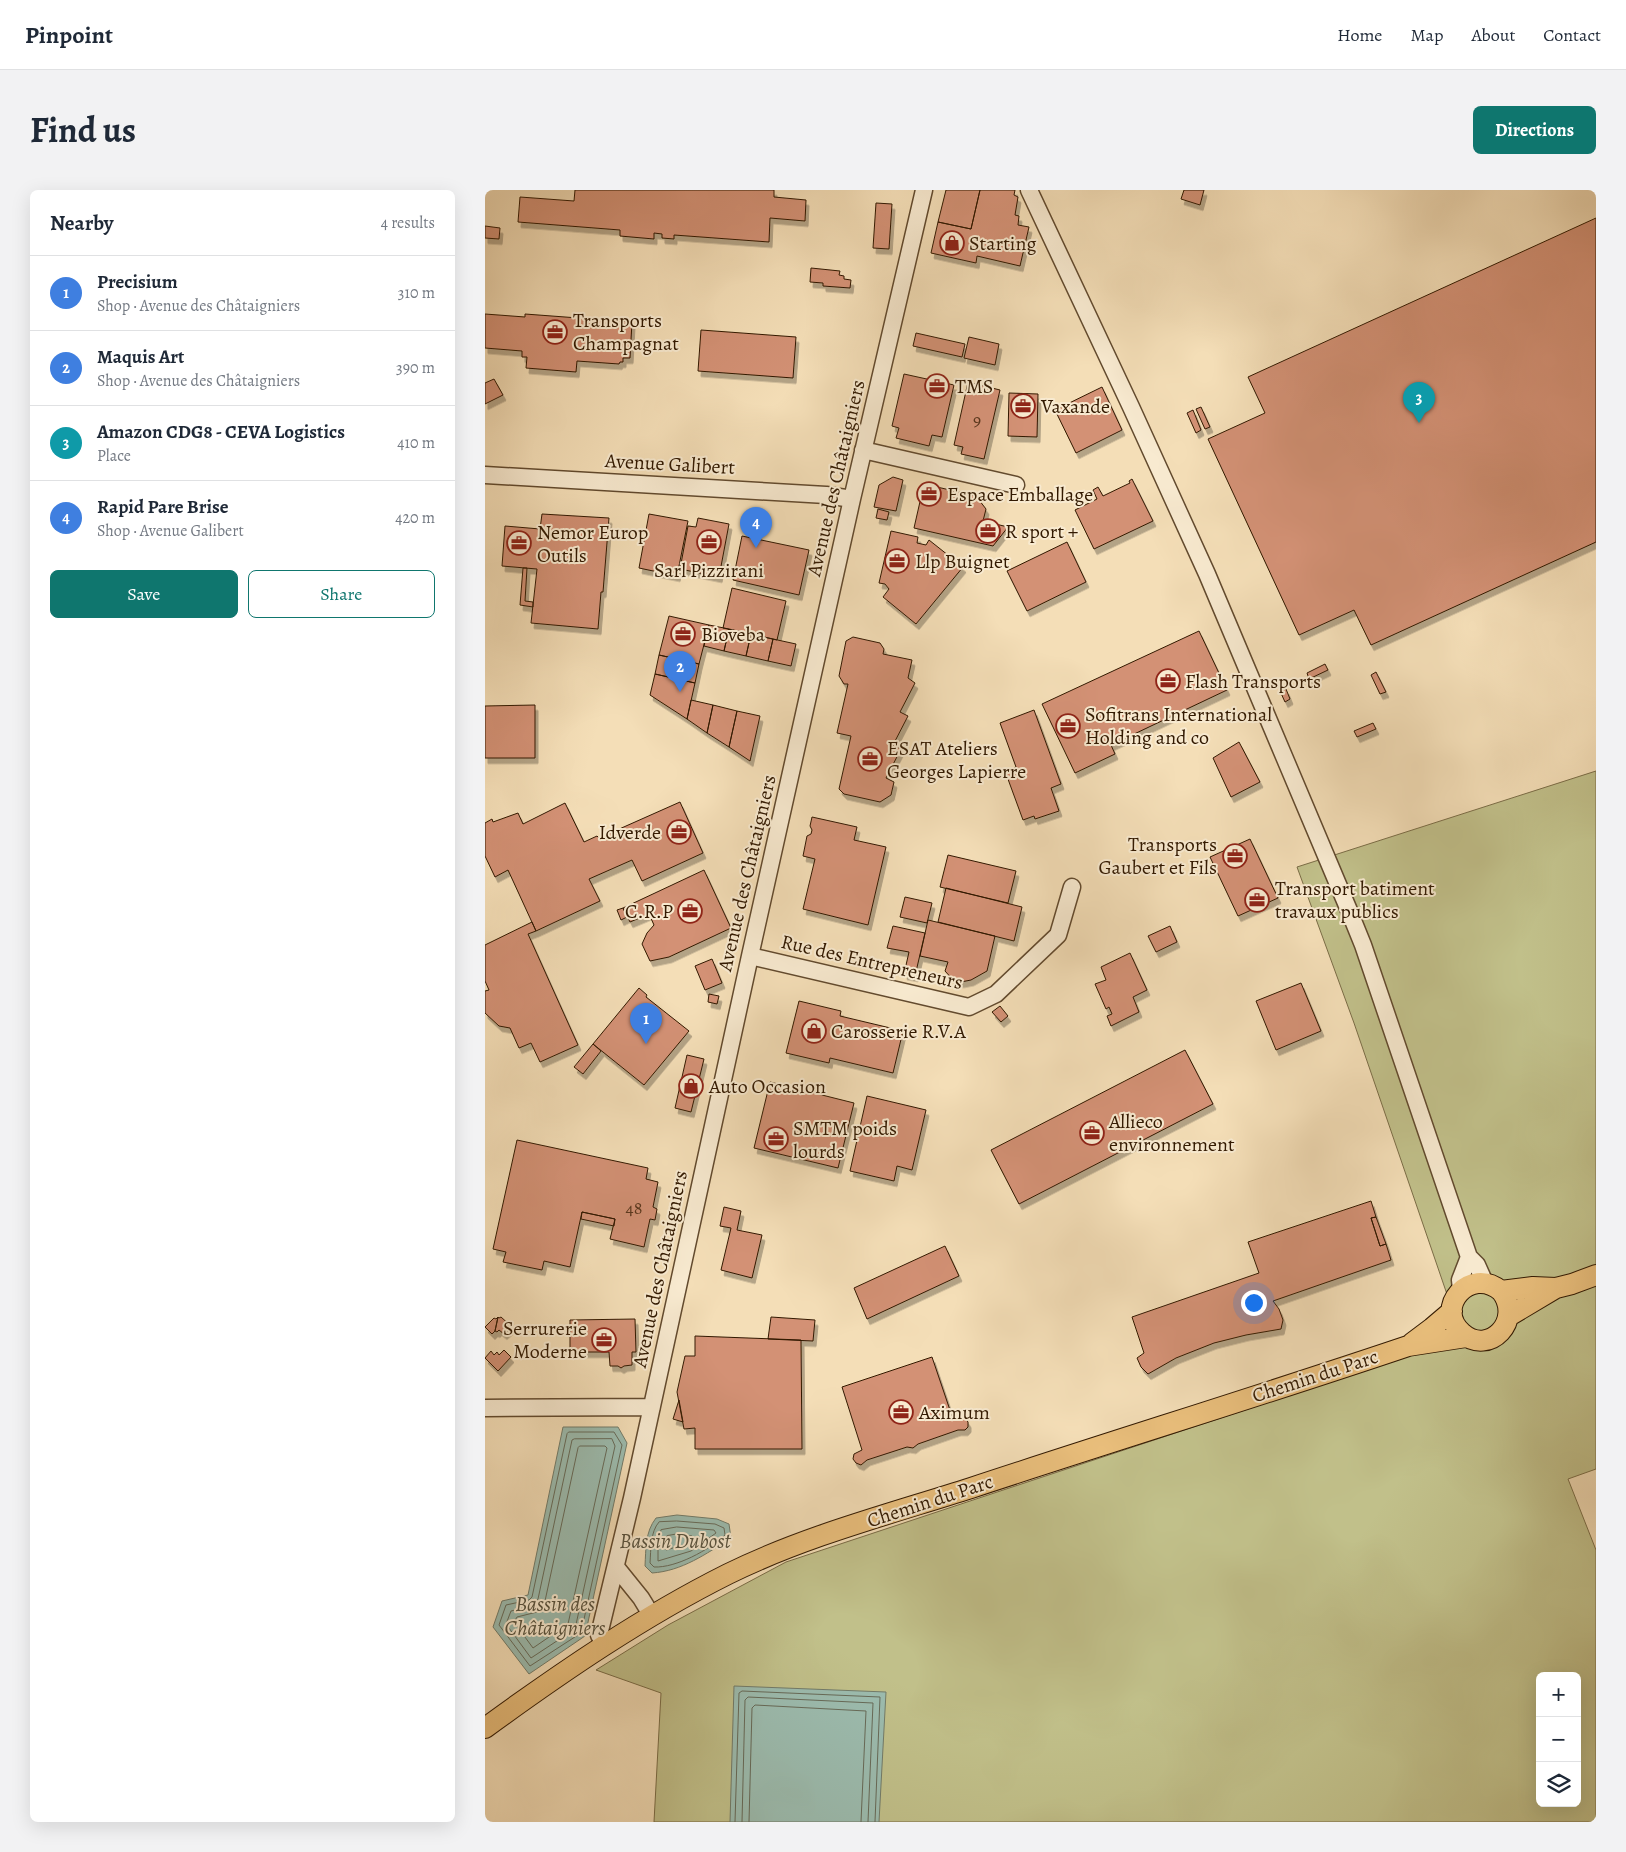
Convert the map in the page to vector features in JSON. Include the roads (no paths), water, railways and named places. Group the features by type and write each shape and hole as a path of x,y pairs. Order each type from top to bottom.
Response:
{"main road":[{"path":"1466,1337 1454,1323 1451,1311 1453,1303 1461,1290 1468,1285 1556,1288 1596,1275"},
{"path":"1408,1346 1466,1337 1482,1340 1493,1338 1502,1331 1509,1316 1508,1302 1493,1287"},
{"path":"1509,1316 1556,1288"},
{"path":"1408,1346 1451,1311"},
{"name":"Chemin du Parc","path":"485,1728 604,1646 652,1616 729,1574 794,1546 1408,1346"}],"street":[{"name":"Avenue des Châtaigniers","path":"604,1646 599,1635 652,1407 863,450 924,190"},
{"path":"1029,190 1207,574 1363,945 1469,1257 1493,1287"},
{"path":"863,450 1016,485"},
{"name":"Avenue Galibert","path":"485,475 825,495 852,499"},
{"name":"Rue des Entrepreneurs","path":"750,956 969,1007 996,994 1058,935 1072,887"},
{"path":"1461,1290 1460,1280 1469,1257"},
{"path":"485,1408 652,1407"},
{"path":"616,1566 641,1598 652,1616"}],"water":[{"name":"Bassin des Châtaigniers","path":"563,1427 618,1427 627,1443 585,1636 529,1674 493,1627 502,1601 528,1595"},
{"name":"Bassin Dubost","path":"677,1515 717,1519 729,1524 731,1538 703,1556 684,1565 663,1572 652,1573 645,1566 647,1541 652,1523 656,1518"},
{"path":"734,1686 886,1692 879,1822 730,1822"}],"place":[{"name":"Starting","path":"952,243"},
{"name":"Transports Champagnat","path":"555,332"},
{"name":"TMS","path":"937,386"},
{"name":"Vaxande","path":"1023,406"},
{"name":"Amazon CDG8 - CEVA Logistics","path":"1419,423"},
{"name":"Espace Emballage","path":"929,494"},
{"name":"R sport +","path":"988,531"},
{"name":"Sarl Pizzirani","path":"709,542"},
{"name":"Nemor Europ Outils","path":"519,543"},
{"name":"Rapid Pare Brise","path":"756,548"},
{"name":"Llp Buignet","path":"897,561"},
{"name":"Bioveba","path":"683,634"},
{"name":"Flash Transports","path":"1168,681"},
{"name":"Maquis Art","path":"680,692"},
{"name":"Sofitrans International Holding and co","path":"1068,726"},
{"name":"ESAT Ateliers Georges Lapierre","path":"870,759"},
{"name":"Idverde","path":"679,832"},
{"name":"Transports Gaubert et Fils","path":"1235,856"},
{"name":"Transport batiment travaux publics","path":"1257,900"},
{"name":"C.R.P","path":"690,911"},
{"name":"Carosserie R.V.A","path":"814,1031"},
{"name":"Precisium","path":"646,1044"},
{"name":"Auto Occasion","path":"691,1086"},
{"name":"Allieco environnement","path":"1092,1133"},
{"name":"SMTM poids lourds","path":"776,1139"},
{"name":"Serrurerie Moderne","path":"604,1340"},
{"name":"Aximum","path":"901,1412"}]}
